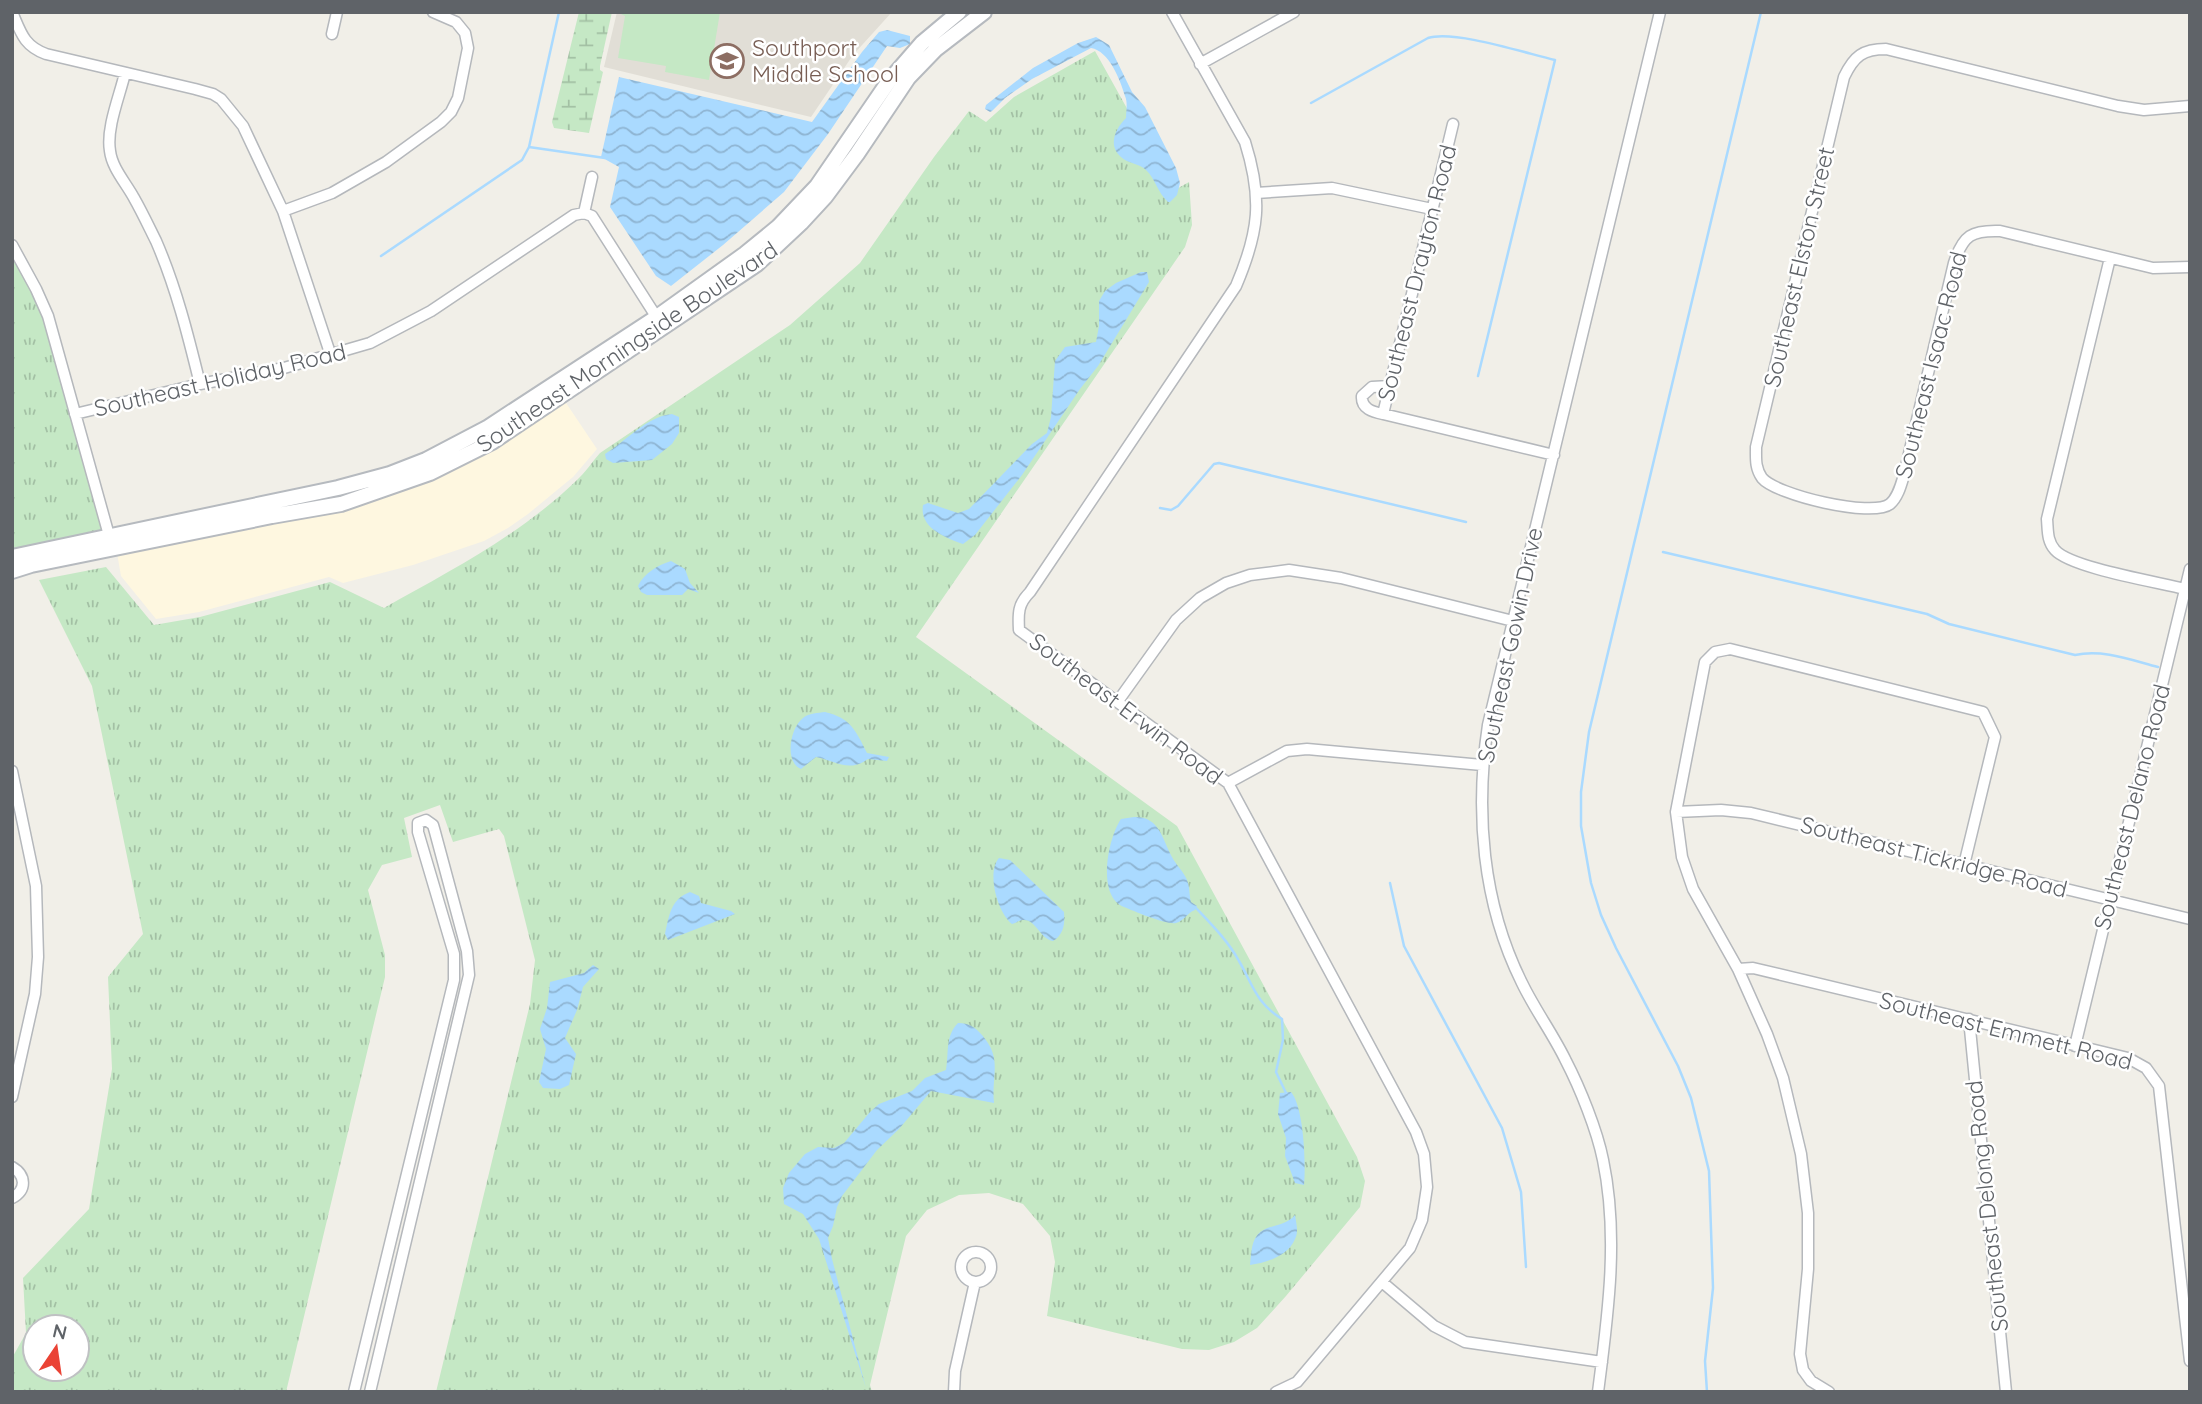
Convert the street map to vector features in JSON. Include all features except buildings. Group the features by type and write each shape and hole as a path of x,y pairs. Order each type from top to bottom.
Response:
{"street":[{"path":"12,12 20,32 34,50 195,89 221,99 243,126 283,211 331,356"},
{"path":"332,34 337,12"},
{"path":"283,211 332,193 386,162 451,112 458,98 468,48 465,33 456,22 433,12"},
{"name":"Southeast Morningside Boulevard","path":"12,557 110,542 271,510 341,505 428,466 492,442 553,394 660,322 757,264 797,218 825,197 857,154 886,96 922,43 960,12"},
{"name":"Southeast Morningside Boulevard","path":"886,96 936,49 984,12"},
{"name":"Southeast Erwin Road","path":"1172,12 1245,142 1252,166 1257,215 1250,253 1236,286 1019,607 1019,630 1228,783 1416,1132 1424,1154 1427,1187 1422,1220 1410,1248 1297,1382 1276,1392"},
{"path":"1200,64 1294,12"},
{"name":"Southeast Gowin Drive","path":"1598,1392 1611,1270 1611,1212 1603,1158 1566,1060 1521,982 1504,941 1490,890 1482,836 1482,765 1488,725 1660,12"},
{"name":"Southeast Elston Street","path":"1764,481 1756,468 1756,447 1844,77 1859,56 1872,49 1886,50 2144,110 2190,106"},
{"path":"125,73 110,133 110,151 113,163 134,197 155,240 172,282 185,321 200,384"},
{"name":"Southeast Drayton Road","path":"1453,124 1383,414 1554,454"},
{"path":"593,177 584,213 592,216 660,322"},
{"path":"1256,193 1332,188 1432,209"},
{"name":"Southeast Holiday Road","path":"75,414 200,384 284,368 370,343 422,317 574,215 584,213"},
{"name":"Southeast Isaac Road","path":"1764,481 1783,492 1860,510 1877,509 1889,504 1898,494 1954,262 1959,247 1968,236 1983,230 2000,231 2153,268 2190,267"},
{"path":"12,246 48,316 110,542"},
{"path":"2110,258 2047,519 2048,539 2057,552 2076,563 2185,589"},
{"path":"1383,414 1366,408 1362,396 1372,387 1390,386"},
{"name":"Southeast Morningside Boulevard","path":"12,571 110,542"},
{"name":"Southeast Delano Road","path":"2075,1046 2190,569"},
{"path":"1118,701 1177,620 1200,598 1226,583 1250,575 1289,570 1328,576 1513,621"},
{"path":"1829,1392 1811,1381 1803,1370 1800,1354 1808,1269 1808,1213 1801,1154 1783,1078 1738,969 1693,889 1682,857 1676,811 1705,662 1715,652 1730,649 1983,712 1995,737 1964,865"},
{"path":"1228,783 1287,751 1307,749 1482,765"},
{"path":"12,771 36,886 38,957 35,994 12,1097"},
{"name":"Southeast Tickridge Road","path":"1676,811 1721,810 1751,813 2190,919"},
{"path":"354,1392 454,980 454,954 418,832 417,826 421,820 430,821 435,832 469,964 468,983 370,1392"},
{"name":"Southeast Emmett Road","path":"1738,969 1753,968 1969,1019 2128,1058 2146,1068 2160,1086 2190,1361"},
{"name":"Southeast Delong Road","path":"1969,1019 2006,1392"},
{"path":"442,1028 457,1028"},
{"path":"12,1167 19,1171 23,1181 21,1192 12,1198"},
{"path":"403,1191 417,1194"},
{"path":"954,1392 955,1371 975,1282"},
{"path":"1382,1282 1434,1326 1465,1342 1602,1362"},
{"path":"364,1350 380,1353"}],"shaded area":[{"name":"Southport Middle School","path":"617,12 892,12 853,55 811,117 604,67"},
{"path":"564,400 597,449 573,477 528,514 484,541 413,565 343,583 329,577 199,612 156,619 121,576 117,553 338,510"}],"green space":[{"path":"579,12 612,12 600,66 603,72 589,133 554,128 552,122"},
{"path":"617,12 720,12 709,80 665,72 666,66 618,58 625,16"},
{"path":"1095,51 1173,191 1189,182 1192,225 1185,247 916,637 1177,826 1357,1157 1365,1181 1360,1207 1257,1328 1234,1342 1209,1350 1182,1349 1047,1316 1055,1262 1050,1236 1023,1204 989,1193 959,1195 927,1210 906,1236 870,1385 872,1392 436,1392 530,1004 535,960 504,836 499,829 453,842 440,805 404,818 412,857 382,865 368,890 385,955 385,977 286,1392 12,1392 12,1358 21,1342 21,1383 91,1383 91,1313 25,1313 23,1278 89,1209 112,1069 108,977 143,934 92,686 39,580 106,567 154,625 200,617 330,582 384,608 508,535 579,478 600,453 790,325 860,263 969,111 986,122 1014,97"},
{"path":"12,255 32,291 43,319 103,531 12,551"}],"water":[{"path":"887,30 910,36 910,44 900,48 887,46 828,134 784,192 671,286 656,276 610,207 619,167 601,157 619,77 812,122 862,52 879,32"},
{"path":"1096,37 1109,45 1132,92 1145,107 1176,168 1180,183 1177,195 1170,202 1164,198 1146,170 1124,159 1114,147 1114,137 1126,118 1127,104 1113,67 1097,50 1091,48 1032,79 992,111 985,109 986,105 1033,68 1078,43"},
{"path":"1141,272 1147,272 1149,282 1098,366 1022,475 975,535 963,544 935,531 925,520 923,505 928,503 958,513 969,509 1032,444 1047,433 1051,417 1055,361 1065,347 1096,342 1099,301 1105,291"},
{"path":"672,414 679,417 679,433 672,444 652,460 613,463 606,459 605,454 645,424"},
{"path":"671,561 685,569 690,583 699,593 688,589 682,595 647,595 641,592 638,586 644,577 656,567"},
{"path":"825,712 852,726 867,753 889,757 887,761 868,759 848,766 816,757 801,769 792,759 791,745 795,729 805,716"},
{"path":"1134,817 1149,820 1154,824 1187,880 1191,902 1197,906 1179,922 1165,922 1124,907 1115,901 1110,891 1107,866 1112,839 1121,819"},
{"path":"999,858 1010,860 1064,912 1063,928 1053,941 1027,921 1012,924 1007,919 995,892 994,873"},
{"path":"690,892 699,896 701,903 735,914 668,940 665,934 672,908"},
{"path":"593,965 599,969 583,987 565,1038 576,1054 569,1085 560,1089 543,1088 539,1082 546,1049 540,1029 547,1008 550,982 584,973"},
{"path":"958,1023 977,1030 992,1052 995,1068 994,1103 931,1091 877,1150 842,1196 828,1238 866,1388 819,1239 803,1214 784,1204 783,1188 789,1173 805,1154 818,1147 834,1148 844,1143 879,1104 912,1091 925,1078 946,1070 949,1039"},
{"path":"1291,1092 1301,1123 1304,1185 1295,1183 1285,1156 1286,1138 1278,1114 1280,1093"},
{"path":"1295,1215 1297,1227 1292,1245 1282,1254 1250,1265 1256,1237 1264,1229 1286,1222"}],"waterway":[{"path":"381,256 522,160 529,147 559,12"},
{"path":"1707,1392 1705,1361 1713,1288 1709,1171 1691,1098 1678,1066 1601,915 1591,883 1581,826 1581,792 1589,732 1761,12"},
{"path":"1311,103 1428,38 1455,37 1555,60 1478,376"},
{"path":"529,147 605,158"},
{"path":"1160,508 1171,510 1178,506 1214,464 1219,463 1466,522"},
{"path":"1663,552 1927,614 1949,624 2075,655 2106,654 2158,667"},
{"path":"1390,883 1404,946 1502,1128 1521,1192 1526,1267"},
{"path":"1196,908 1230,947 1266,1007 1282,1019 1283,1040 1276,1072 1286,1093"}],"place":[{"name":"Southport Middle School","path":"727,61"}]}
